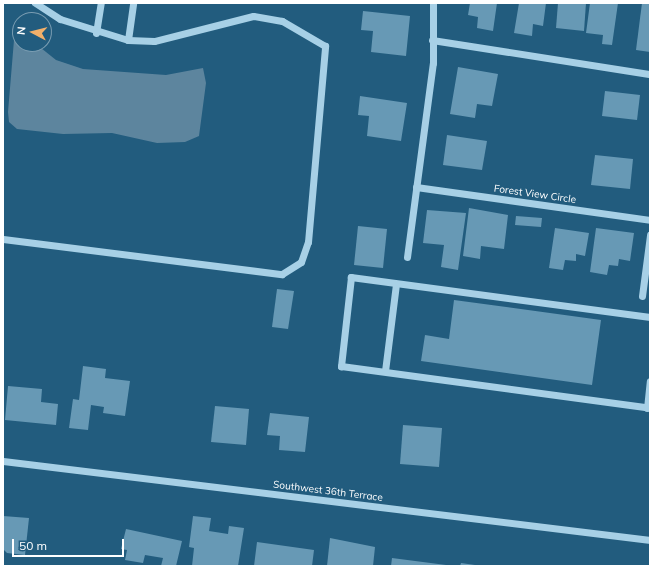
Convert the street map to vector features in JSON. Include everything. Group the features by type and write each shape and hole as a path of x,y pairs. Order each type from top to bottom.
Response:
{"street":[{"path":"3,239 282,274 301,262 308,242 325,46 282,21 252,16 154,41 128,40 96,33 60,19 36,3"},
{"path":"96,33 101,3"},
{"path":"128,40 133,3"},
{"path":"407,256 433,63 433,3"},
{"path":"432,40 650,74"},
{"name":"Forest View Circle","path":"416,186 650,220"},
{"path":"642,296 650,235"},
{"path":"650,317 351,278 341,366 648,408 650,381"},
{"path":"386,371 396,284"},
{"name":"Southwest 36th Terrace","path":"3,461 650,540"}],"water":[{"path":"13,52 46,52 56,60 83,69 166,75 203,68 206,83 199,136 185,142 157,143 112,133 63,134 17,129 9,122 8,112"}],"building":[{"path":"470,3 497,3 493,31 477,28 478,17 468,15"},
{"path":"519,3 546,3 543,26 533,24 532,36 514,33"},
{"path":"558,3 586,3 584,31 556,28"},
{"path":"590,3 618,3 612,45 602,44 603,35 586,33"},
{"path":"642,3 650,3 650,52 636,50"},
{"path":"363,11 410,16 406,56 371,52 373,31 361,30"},
{"path":"458,67 498,74 492,106 477,104 475,118 450,114"},
{"path":"605,91 640,95 637,120 602,116"},
{"path":"360,96 407,103 401,141 367,136 369,116 358,115"},
{"path":"447,135 487,141 482,170 443,165"},
{"path":"595,155 633,159 630,189 591,185"},
{"path":"469,208 508,215 504,249 481,246 480,259 463,256"},
{"path":"427,210 466,213 458,270 441,267 444,245 423,243"},
{"path":"516,216 542,218 541,227 515,225"},
{"path":"358,226 387,229 383,268 354,265"},
{"path":"555,228 589,233 585,256 576,254 576,261 565,260 563,270 549,268"},
{"path":"596,228 634,233 630,261 619,259 618,266 609,265 607,275 590,272"},
{"path":"277,289 294,291 288,329 272,327"},
{"path":"454,300 601,320 592,385 421,361 425,335 449,339"},
{"path":"83,366 106,369 105,378 130,381 125,416 103,413 104,407 91,405 88,430 69,428 73,399 79,400"},
{"path":"8,386 42,389 41,402 58,404 56,425 5,420"},
{"path":"215,406 249,409 246,445 211,442"},
{"path":"270,413 309,417 305,452 279,450 280,436 267,435"},
{"path":"403,425 442,428 439,467 400,464"},
{"path":"3,516 29,518 25,555 7,553 3,549"},
{"path":"193,516 211,518 209,531 228,534 229,526 244,528 238,566 192,566 194,548 189,547"},
{"path":"126,529 182,541 176,566 161,566 163,558 145,555 143,563 125,560 127,550 121,549"},
{"path":"330,538 375,547 373,566 327,566"},
{"path":"257,542 314,550 312,566 254,566"},
{"path":"392,558 446,565 446,566 391,566"},
{"path":"461,563 475,565 475,566 460,566"}]}
